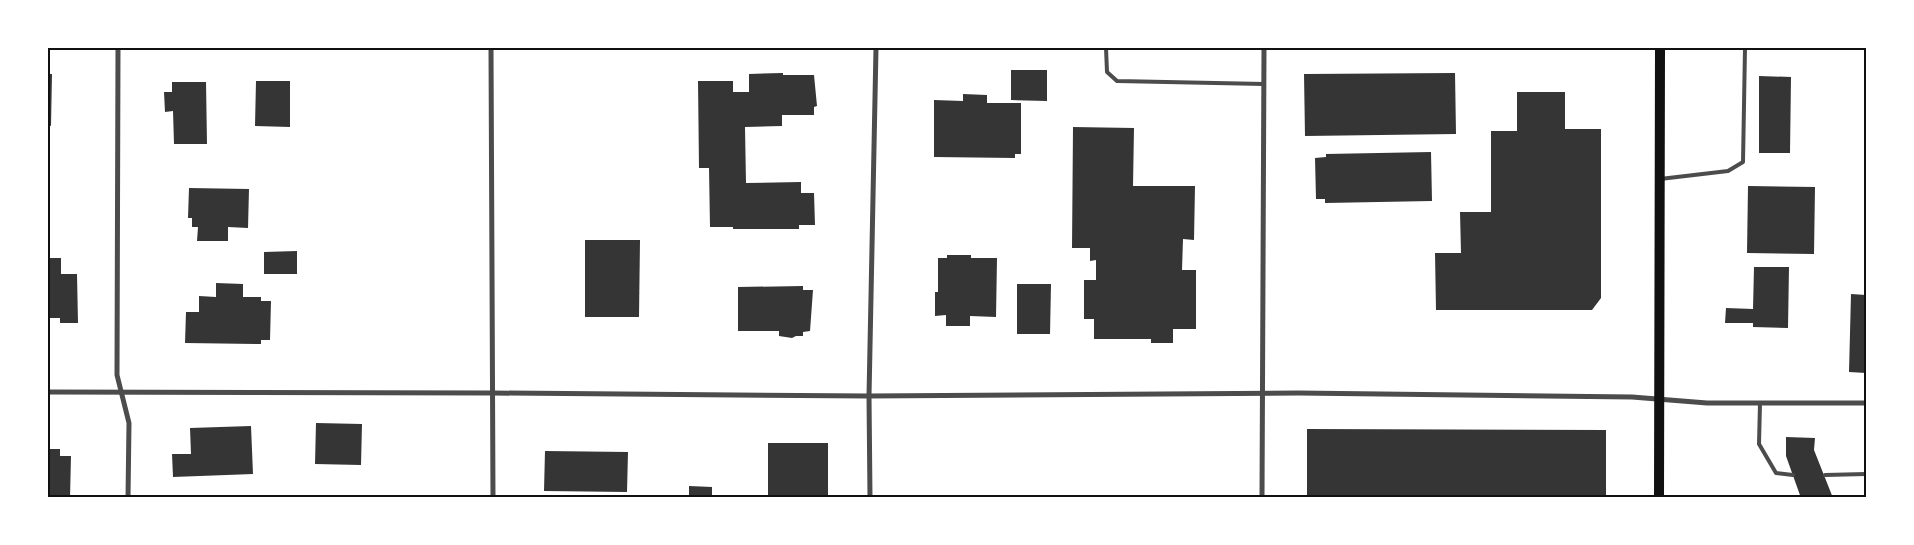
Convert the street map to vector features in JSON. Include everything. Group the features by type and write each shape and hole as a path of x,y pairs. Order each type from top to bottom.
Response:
{"main road":[{"path":"1659,498 1660,48"}],"street":[{"path":"118,48 117,375 129,423 128,498"},
{"path":"491,48 493,498"},
{"path":"870,498 876,48"},
{"path":"1262,498 1264,48"},
{"path":"48,392 870,396 1263,393 1572,396 1660,398 1707,403 1866,403"}],"lane":[{"path":"1106,48 1107,72 1116,81 1264,84"},
{"path":"1660,179 1728,171 1743,162 1745,48"},
{"path":"1760,403 1759,444 1776,473 1794,475"},
{"path":"1824,474 1866,474"}],"building":[{"path":"1011,70 1047,70 1047,101 1011,100"},
{"path":"783,73 783,75 814,75 817,106 814,107 814,115 782,115 782,126 745,127 746,183 801,182 801,193 814,193 815,225 799,225 799,229 710,227 709,168 699,168 698,81 733,81 733,92 749,92 749,74"},
{"path":"1455,73 1456,134 1305,136 1304,74"},
{"path":"48,74 52,74 51,126 48,125"},
{"path":"1759,76 1791,77 1790,153 1759,153"},
{"path":"256,81 290,81 290,127 255,126"},
{"path":"172,82 206,82 207,144 174,144 173,111 165,112 164,92 172,92"},
{"path":"1517,92 1565,92 1565,129 1601,129 1601,298 1592,310 1436,310 1435,253 1461,253 1460,212 1491,212 1491,131 1517,131"},
{"path":"963,94 987,95 987,103 1021,103 1021,154 1015,154 1015,158 934,157 934,100 963,101"},
{"path":"1073,127 1134,128 1133,186 1195,186 1194,240 1183,239 1182,270 1196,270 1196,329 1173,329 1173,343 1151,343 1151,339 1094,339 1094,319 1084,319 1084,280 1096,280 1096,260 1090,261 1090,248 1072,248"},
{"path":"1431,152 1432,201 1325,203 1325,199 1316,199 1315,158 1326,157 1326,154"},
{"path":"1748,186 1815,187 1814,254 1747,253"},
{"path":"189,188 249,189 248,228 228,227 228,241 197,241 198,227 192,227 192,218 188,218"},
{"path":"585,240 640,240 639,317 585,317"},
{"path":"297,251 297,274 264,274 264,252"},
{"path":"947,255 971,255 971,258 997,258 996,317 970,316 970,326 946,326 946,315 935,316 935,292 938,292 938,258 947,258"},
{"path":"48,258 61,258 61,274 77,274 78,323 60,323 60,318 48,318"},
{"path":"1754,267 1789,267 1788,328 1753,327 1753,323 1725,323 1726,308 1753,309"},
{"path":"216,283 243,284 243,297 261,297 261,301 271,301 270,340 261,340 261,344 185,343 186,312 199,312 199,296 216,297"},
{"path":"1017,284 1051,284 1050,334 1017,334"},
{"path":"803,286 803,290 813,290 810,331 803,332 803,336 792,338 779,336 779,331 738,331 738,287"},
{"path":"1851,294 1866,295 1866,373 1849,372"},
{"path":"316,423 362,424 361,465 315,464"},
{"path":"251,426 253,474 173,477 172,454 191,454 190,428"},
{"path":"1307,429 1606,430 1606,498 1307,498"},
{"path":"1786,437 1815,438 1814,450 1833,498 1801,498 1786,456"},
{"path":"768,443 828,443 828,498 768,498"},
{"path":"48,449 60,449 60,456 71,456 70,498 48,498"},
{"path":"545,451 628,452 627,492 544,491"},
{"path":"689,486 712,487 712,498 689,498"}]}
